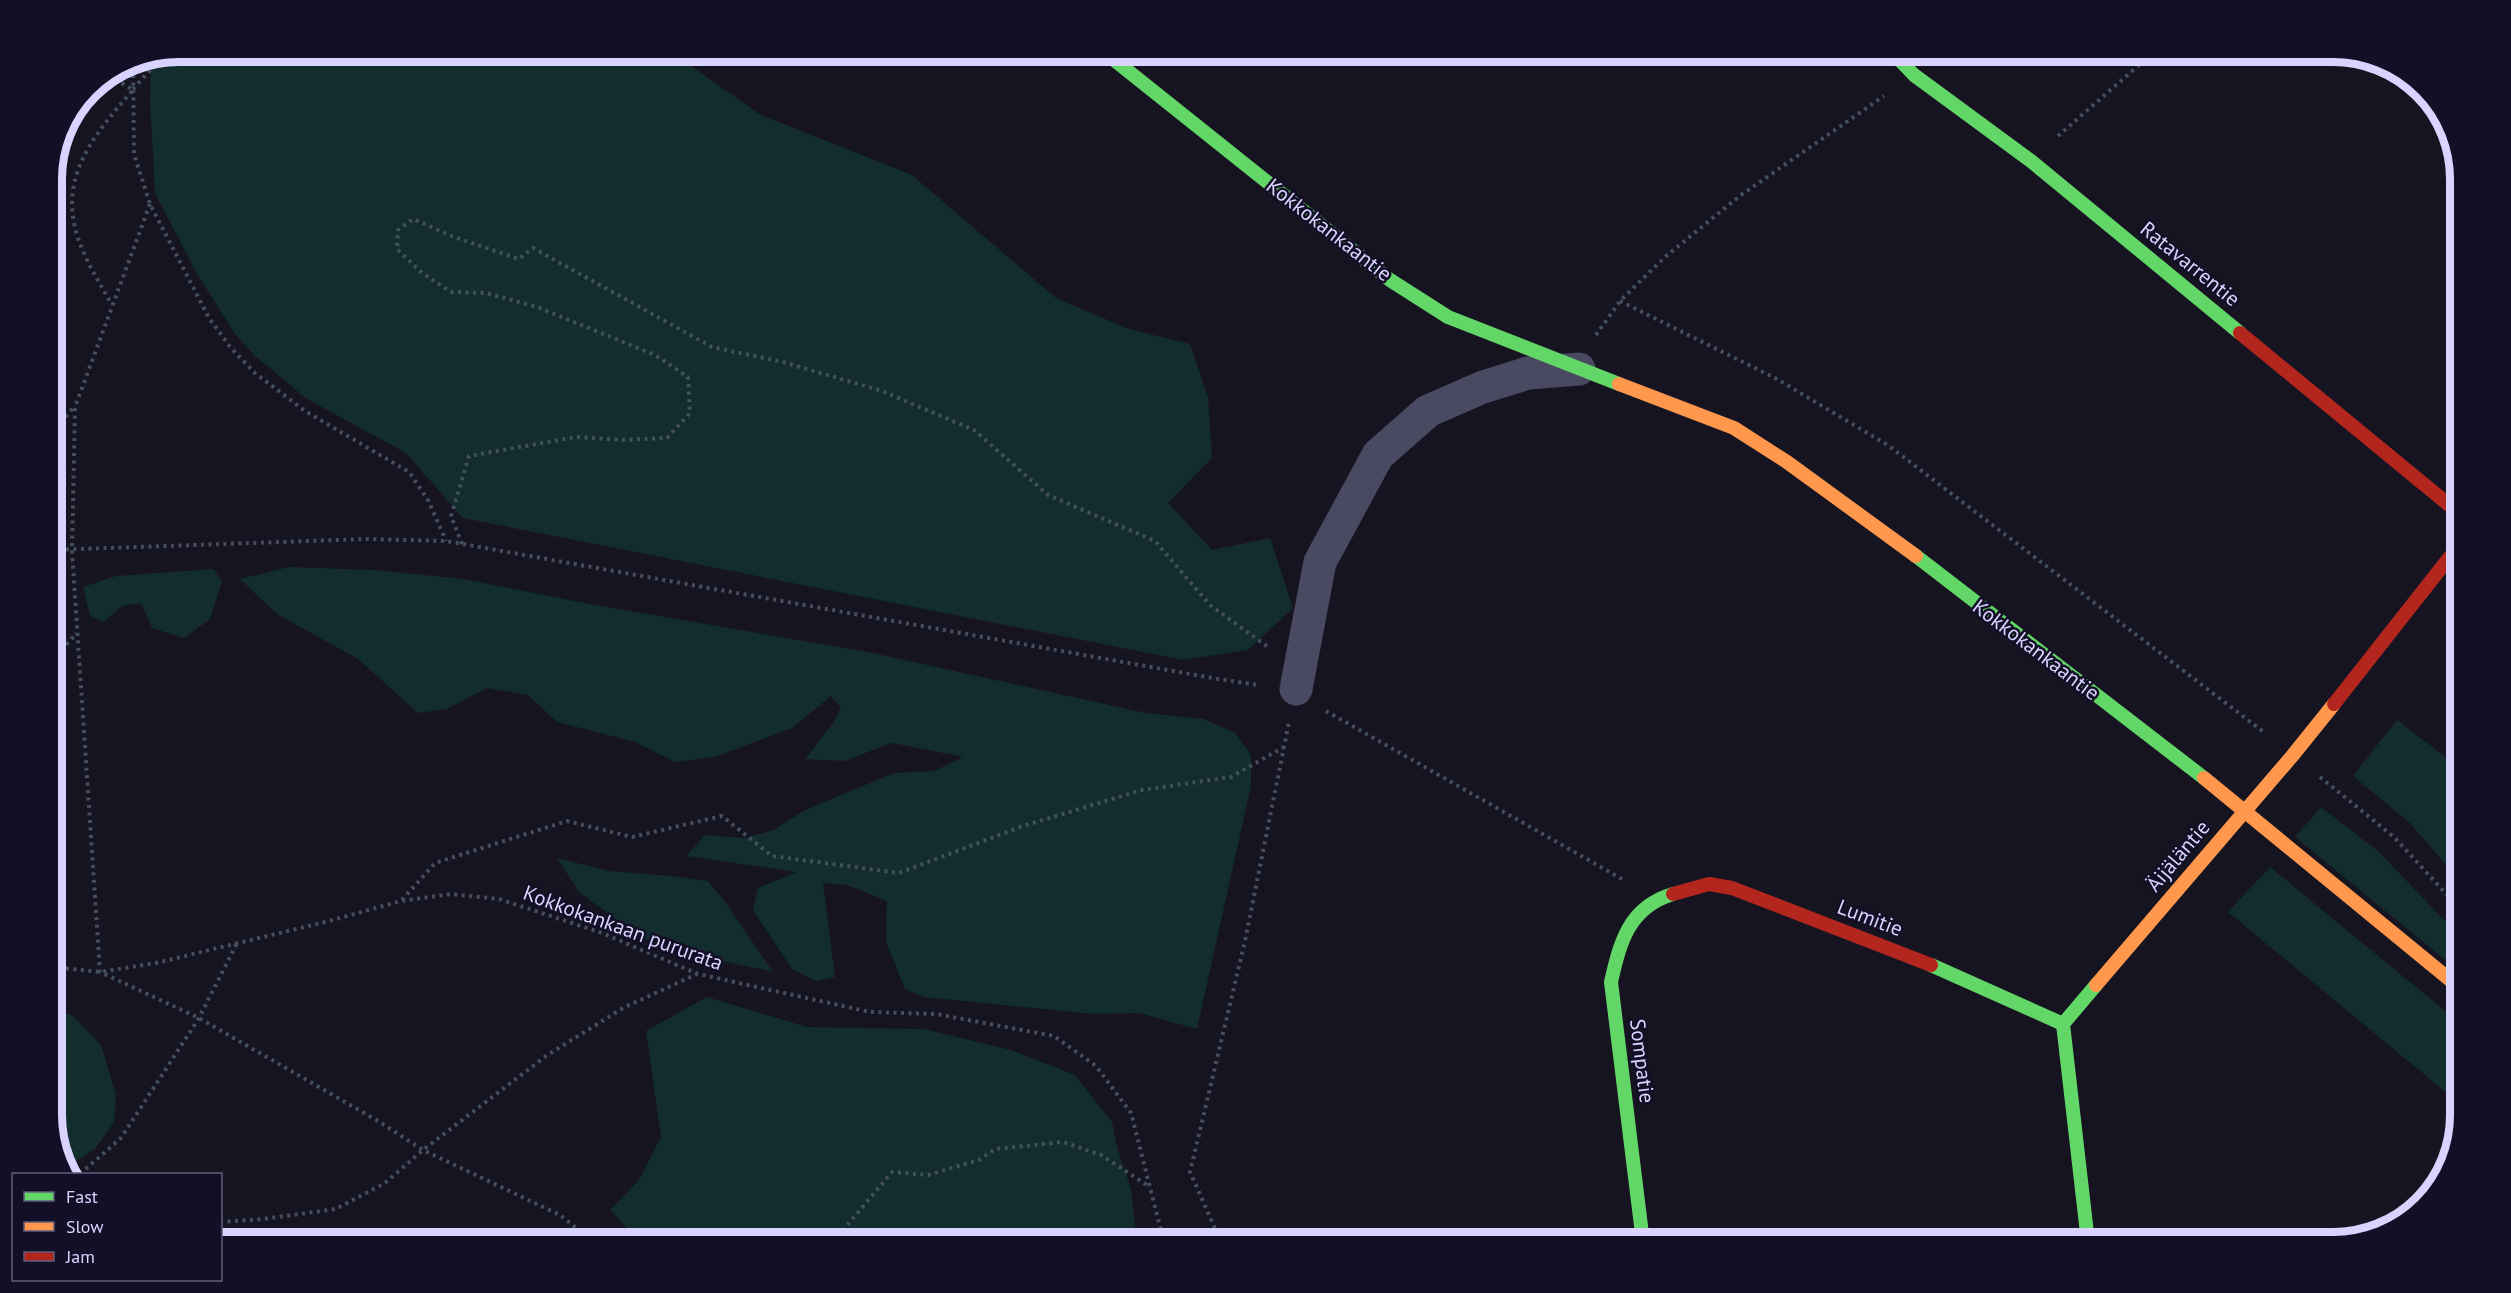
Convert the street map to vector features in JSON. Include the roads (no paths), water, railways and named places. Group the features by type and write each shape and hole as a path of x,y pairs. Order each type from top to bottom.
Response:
{"street":[{"name":"Kokkokankaantie","path":"1117,62 1390,280 1448,317 1734,428 1787,462 1868,520 2245,809 2450,980"},
{"name":"Ratavarrentie","path":"1902,62 1914,75 2031,161 2449,505"},
{"name":"Kokkokankaantie","path":"1296,689 1320,562 1378,455 1428,411 1483,387 1528,373 1579,369"},
{"name":"Äijäläntie","path":"2063,1024 2293,755 2449,557"},
{"name":"Lumitie","path":"1656,899 1709,884 1732,888 1911,956 2063,1024"},
{"name":"Sompatie","path":"1642,1232 1611,982 1619,946 1633,920 1656,899"},
{"path":"2063,1024 2087,1232"}]}
